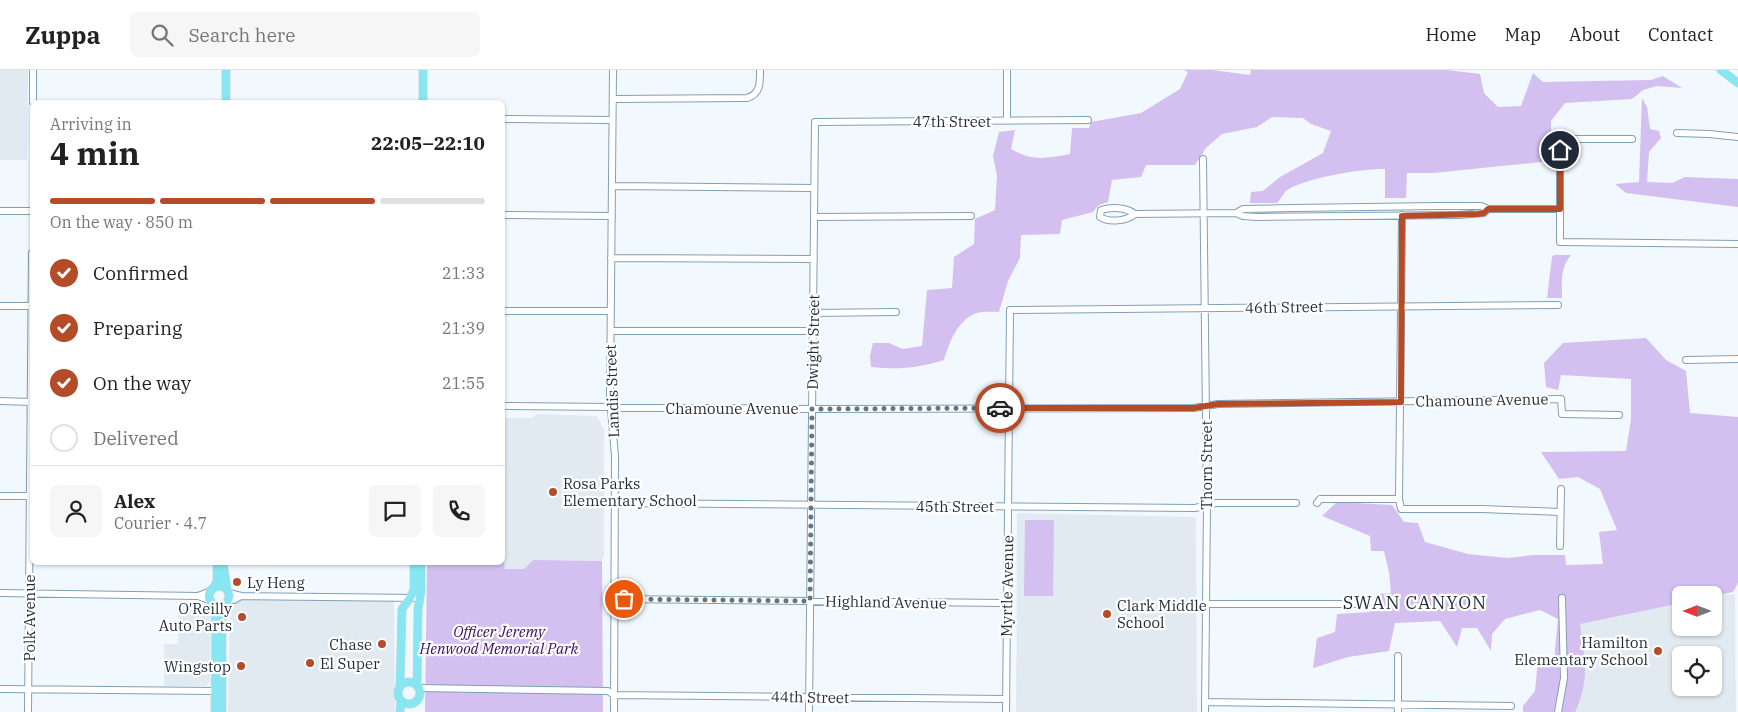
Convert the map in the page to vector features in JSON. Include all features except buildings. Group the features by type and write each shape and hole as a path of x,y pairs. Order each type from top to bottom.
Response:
{"main road":[{"path":"226,70 226,100"},
{"path":"423,70 423,100"},
{"path":"1721,70 1738,83"},
{"path":"217,565 217,581 212,590 212,602 216,622 215,672 222,712"},
{"path":"215,712 222,616 227,597 223,565"},
{"path":"400,712 401,701 398,693 400,686 402,609 414,590 414,565"},
{"path":"417,712 417,701 420,695 418,687 418,609 422,565"},
{"path":"212,590 219,586 227,597"},
{"path":"212,602 219,606 227,597"},
{"path":"400,686 407,682 414,683 418,687"},
{"path":"401,701 407,705 417,701"}],"street":[{"path":"33,70 33,100"},
{"name":"Landis Street","path":"613,70 611,407 615,456 614,712"},
{"path":"613,99 747,98 752,97 759,89 760,70"},
{"path":"1006,70 1007,121"},
{"path":"505,119 612,120"},
{"name":"47th Street","path":"815,122 1088,120"},
{"name":"Dwight Street","path":"809,712 815,122"},
{"path":"1677,133 1738,137"},
{"path":"1632,139 1560,139 1560,242 1738,244"},
{"name":"Thorn Street","path":"1203,159 1207,504 1205,712"},
{"path":"612,186 814,188"},
{"path":"1236,213 1243,209 1447,206 1481,206 1488,209 1560,209"},
{"path":"1135,214 1131,211 1119,209 1104,209 1099,214 1103,220 1117,220 1131,217 1135,214 1236,213 1243,216 1257,217 1402,216 1478,214 1484,213 1488,209"},
{"path":"0,211 30,211"},
{"path":"505,215 612,216"},
{"path":"814,217 971,216"},
{"path":"1402,216 1399,499 1401,509 1482,509 1560,512"},
{"path":"611,258 814,259"},
{"name":"46th Street","path":"1010,310 1558,305"},
{"path":"0,306 30,306"},
{"name":"Myrtle Avenue","path":"1006,712 1010,310"},
{"path":"505,311 611,311"},
{"path":"813,313 896,312"},
{"path":"611,331 813,331"},
{"path":"1686,360 1738,359"},
{"name":"Chamoune Avenue","path":"505,406 812,409 1194,408 1206,406 1561,399 1562,414 1619,414"},
{"path":"0,401 30,402"},
{"path":"1560,489 1560,546"},
{"path":"0,496 30,496"},
{"path":"1317,503 1320,499 1399,499"},
{"name":"45th Street","path":"614,503 1195,508 1207,504 1296,503"},
{"name":"Polk Avenue","path":"28,712 30,545"},
{"path":"198,596 212,590"},
{"path":"0,593 198,596 212,602"},
{"path":"227,597 234,600 240,596 420,598"},
{"path":"1558,712 1564,678 1562,598"},
{"name":"Highland Avenue","path":"615,599 1007,603"},
{"path":"1206,604 1366,604"},
{"path":"1398,656 1398,712"},
{"name":"44th Street","path":"418,687 608,690 614,695 1006,699"},
{"path":"0,689 218,691"},
{"path":"1205,702 1511,706"}],"shaded area":[{"path":"0,70 28,70 27,160 0,160"},
{"name":"Rosa Parks Elementary School","path":"537,414 597,416 604,430 604,554 602,561 533,560 524,569 504,569 505,418 532,418"},
{"name":"Clark Middle School","path":"1017,513 1196,517 1197,712 1016,712"},
{"name":"Hamilton Elementary School","path":"1735,594 1736,712 1575,712 1574,619 1672,602 1672,636 1722,636 1722,595"},
{"path":"230,599 394,601 395,712 228,712"},
{"path":"178,603 207,604 211,606 210,682 206,686 164,686 164,644 178,644"}],"green space":[{"path":"1184,70 1212,70 1250,75 1251,70 1447,70 1480,74 1484,93 1498,107 1521,106 1533,73 1543,82 1651,80 1663,76 1682,88 1657,86 1643,90 1632,99 1565,103 1551,121 1552,161 1433,173 1407,173 1406,198 1385,198 1385,169 1376,169 1349,172 1305,182 1286,191 1277,203 1250,203 1251,192 1263,191 1280,177 1323,153 1331,131 1311,124 1303,118 1272,117 1257,127 1222,134 1206,148 1195,165 1146,165 1141,177 1112,180 1108,202 1099,205 1093,212 1062,220 1060,234 1021,235 1020,258 1008,281 999,312 980,312 963,322 954,334 944,360 908,368 871,367 870,356 873,343 889,343 903,349 922,346 927,290 952,288 954,257 974,244 975,219 995,210 997,176 993,156 999,132 1015,130 1011,149 1026,156 1047,158 1070,154 1072,128 1089,128 1091,122 1141,113 1180,89 1188,72"},
{"path":"1642,98 1647,107 1650,129 1659,131 1661,138 1649,152 1647,182 1672,183 1685,177 1738,179 1738,207 1626,193 1615,184 1639,182"},
{"path":"1554,255 1571,255 1563,270 1562,298 1547,298 1552,257"},
{"path":"1646,338 1666,360 1686,371 1690,413 1738,417 1738,583 1733,592 1722,594 1722,586 1672,586 1672,605 1580,624 1585,668 1583,689 1575,712 1523,712 1523,706 1535,691 1538,660 1554,660 1558,619 1540,610 1505,619 1492,634 1491,651 1477,628 1462,628 1457,647 1440,621 1395,623 1389,651 1348,657 1313,668 1317,638 1335,632 1337,614 1370,612 1378,594 1391,593 1384,551 1371,551 1370,536 1322,516 1337,502 1392,505 1404,522 1418,523 1425,542 1468,554 1507,558 1534,555 1565,555 1566,565 1603,564 1599,532 1617,530 1600,489 1578,477 1559,479 1541,452 1626,451 1631,419 1631,379 1561,375 1558,390 1546,387 1544,363 1563,343"},
{"path":"1025,520 1054,520 1053,596 1024,596"},
{"name":"Officer Jeremy Henwood Memorial Park","path":"533,560 602,561 603,712 425,712 427,565 504,565 505,569 524,569"}],"way so far":[{"path":"624,599 810,601 812,409 1000,408"}],"place":[{"name":"Rosa Parks Elementary School","path":"553,492"},
{"name":"Ly Heng","path":"237,582"},
{"name":"Clark Middle School","path":"1107,614"},
{"name":"O'Reilly Auto Parts","path":"242,617"},
{"name":"Chase","path":"382,644"},
{"name":"Hamilton Elementary School","path":"1658,651"},
{"name":"El Super","path":"310,663"},
{"name":"Wingstop","path":"241,666"}],"district":[{"name":"SWAN CANYON","path":"1415,602"}],"route":[{"path":"1000,408 1194,408 1218,404 1401,402 1402,216 1478,214 1484,213 1488,209 1560,209 1560,150"}]}
